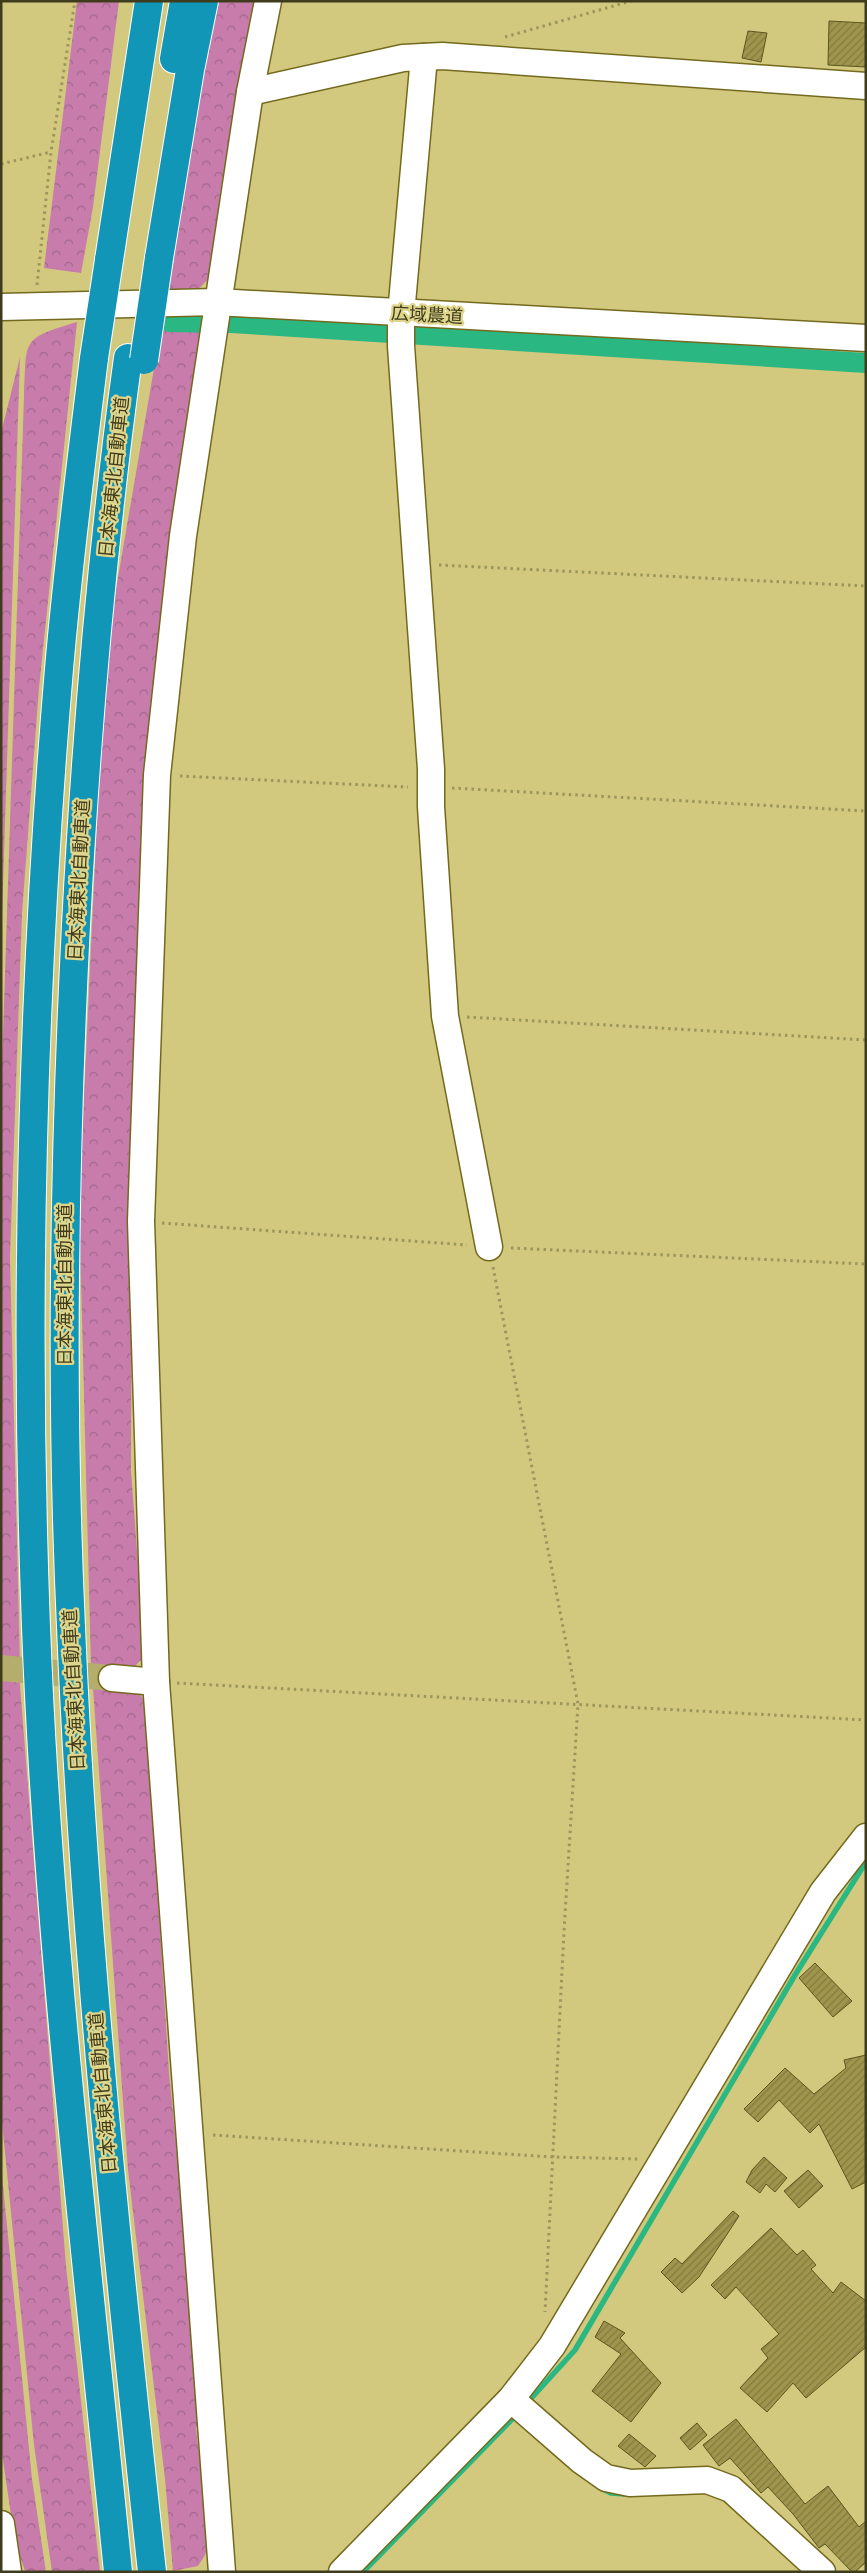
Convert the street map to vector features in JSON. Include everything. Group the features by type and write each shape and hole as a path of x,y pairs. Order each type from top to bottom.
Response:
{"highway":[{"path":"115,213 124,68 134,1"},
{"name":"日本海東北自動車道","path":"118,2572 73,2136 44,1775 36,1627 30,1279 33,1101 47,828 72,542 94,358 149,1"},
{"name":"日本海東北自動車道","path":"152,2572 87,1915 70,1626 64,1286 72,1011 81,835 93,672 122,398 136,359 184,1"},
{"path":"150,257 204,1"}],"street":[{"path":"222,2572 156,1682 141,1221 157,775 183,536 250,92 268,1"},
{"path":"250,92 403,58 424,57 452,57 866,86"},
{"path":"424,57 400,314 400,346 431,769 430,788 445,1016 489,1247"},
{"name":"広域農道","path":"2,313 35,306 217,302 400,314 866,338"},
{"path":"112,1678 156,1682"},
{"path":"342,2572 511,2399 552,2346 823,1892 866,1838"},
{"path":"511,2399 582,2462 606,2478 630,2483 707,2480 731,2488 822,2572"},
{"path":"1,2524 8,2572"}],"path":[{"path":"35,306 51,152 75,1"},
{"path":"499,38 631,1"},
{"path":"1,164 51,152"},
{"path":"416,564 866,586"},
{"path":"157,775 866,811"},
{"path":"445,1016 866,1040"},
{"path":"489,1247 578,1704 544,2328 552,2346"},
{"path":"156,1682 866,1720"},
{"path":"190,2134 553,2158 663,2160"}],"green space":[{"path":"77,1 119,1 93,207 81,273 44,268"},
{"path":"213,1 256,1 240,71 219,201 211,276 196,292 164,291"},
{"path":"196,314 203,317 207,326 149,780 139,882 132,1135 131,1471 145,1656 134,1667 91,1667 79,1202 101,735 115,595 163,316"},
{"path":"77,322 39,688 22,913 10,1257 20,1664 1,1663 1,1096 24,396 27,352 30,344 45,333"},
{"path":"20,357 1,947 1,433"},
{"path":"1,1671 19,1673 66,2266 100,2572 52,2572 34,2445 1,2112"},
{"path":"92,1675 110,1676 126,1681 138,1692 146,1707 169,2073 203,2412 196,2428 209,2543 205,2555 198,2566 173,2571 165,2479 128,2170"},
{"path":"1,2165 32,2479 46,2572 25,2571 15,2542 1,2447"}],"building":[{"path":"829,21 866,23 866,67 828,65"},
{"path":"748,31 767,33 761,62 742,58"},
{"path":"815,1963 852,2001 833,2017 799,1978"},
{"path":"866,2055 866,2182 852,2189 819,2124 810,2133 779,2100 758,2122 744,2109 785,2068 814,2094 846,2068 844,2060"},
{"path":"764,2157 787,2178 775,2192 766,2184 760,2193 746,2182 752,2170"},
{"path":"808,2170 823,2186 799,2208 784,2191"},
{"path":"733,2211 739,2216 699,2277 682,2293 661,2272 675,2258 682,2264"},
{"path":"771,2228 797,2255 803,2250 816,2265 811,2269 833,2293 841,2282 866,2301 866,2347 806,2398 793,2383 767,2412 740,2388 768,2358 761,2349 779,2334 736,2287 725,2299 711,2285"},
{"path":"604,2321 625,2333 620,2338 661,2383 631,2422 592,2391 621,2354 595,2337"},
{"path":"736,2419 805,2504 828,2486 859,2527 866,2521 866,2562 855,2572 852,2572 825,2544 819,2548 793,2514 768,2487 761,2493 730,2458 719,2466 703,2445"},
{"path":"697,2423 707,2435 690,2450 680,2438"},
{"path":"629,2434 656,2456 645,2467 618,2446"}],"waterway":[{"path":"169,322 231,323 866,363"},
{"path":"526,2404 575,2350 795,1975 866,1862"},
{"path":"363,2572 518,2413"},
{"path":"603,2489 611,2493 625,2494"}],"tunnel":[{"path":"1,1668 112,1678"}]}
